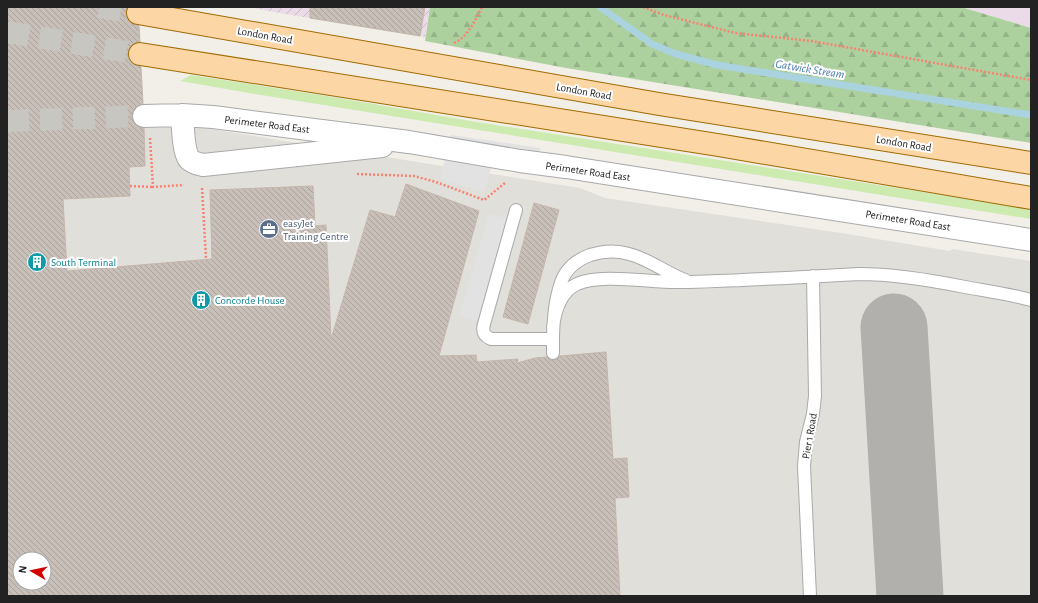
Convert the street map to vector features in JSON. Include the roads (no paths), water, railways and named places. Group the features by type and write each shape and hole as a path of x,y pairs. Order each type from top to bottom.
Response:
{"main road":[{"name":"London Road","path":"138,13 659,104 1031,163"},
{"path":"140,54 718,145 1031,198"}],"street":[{"name":"Perimeter Road East","path":"147,124 182,115 213,117 409,142 520,161 1031,240"},
{"path":"182,115 187,154 193,162 204,165 372,148 409,142"}],"lane":[{"path":"516,210 483,329 484,334 487,338 496,340 553,333"},
{"path":"553,353 553,333 558,289 563,276 571,265 577,261 595,254 612,251 628,254 644,260 678,277 692,282"},
{"path":"553,333 556,313 562,298 567,292 577,284 601,280 692,282 868,274 906,277 1031,300"},
{"name":"Pier 1 Road","path":"810,596 804,466 806,442 813,414 815,396 813,276"}],"waterway":[{"name":"Gatwick Stream","path":"600,7 652,44 676,54 717,65 1031,115"}],"tunnel":[{"path":"99,7 138,13"},
{"path":"7,32 140,54"},
{"path":"7,121 144,116"}],"place":[{"name":"easyJet Training Centre","path":"269,229"},
{"name":"South Terminal","path":"37,262"},
{"name":"Concorde House","path":"201,300"}]}
